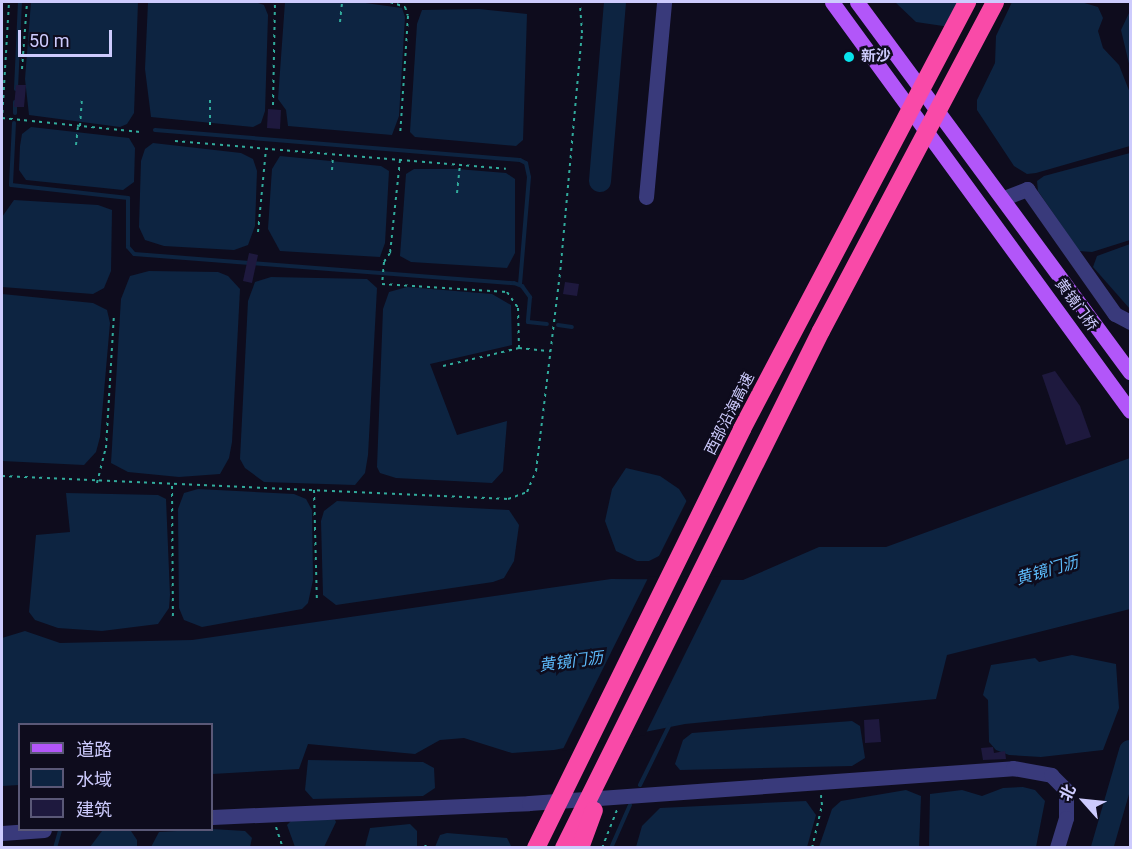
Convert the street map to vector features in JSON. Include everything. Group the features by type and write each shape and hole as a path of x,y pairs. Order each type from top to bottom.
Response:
{"highway":[{"name":"西部沿海高速","path":"536,848 742,429 967,2"},
{"path":"564,848 623,724 821,331 995,2"},
{"path":"580,848 623,724"}],"main road":[{"name":"黄镜门桥","path":"832,2 1131,411"},
{"name":"黄镜门桥","path":"856,2 1007,202 1131,372"}],"street":[{"path":"646,197 664,2"},
{"path":"1007,202 1027,189 1115,314 1131,322"},
{"path":"213,818 623,796 1012,768 1051,775 1066,790 1066,818 1057,848"},
{"path":"2,833 30,831"}],"path":[{"path":"9,2 2,119 140,132"},
{"path":"22,69 27,2"},
{"path":"273,105 275,2"},
{"path":"340,22 342,2"},
{"path":"390,2 405,7 408,16 400,135"},
{"path":"2,476 97,483 518,498 527,492 536,471 550,351 582,33 580,2"},
{"path":"76,145 82,99"},
{"path":"210,99 210,125"},
{"path":"176,141 506,169"},
{"path":"258,232 266,149"},
{"path":"332,170 333,154"},
{"path":"400,160 390,254 383,269 382,284 507,292 518,308 519,348"},
{"path":"457,193 460,165"},
{"path":"97,483 106,448 114,315"},
{"path":"443,366 519,348 550,351"},
{"path":"172,486 173,618"},
{"path":"314,490 317,602"},
{"path":"812,848 822,805 820,791 813,783"},
{"path":"602,848 623,796"},
{"path":"273,815 283,848"},
{"path":"425,848 426,843"}],"water":[{"path":"31,2 138,2 134,113 127,124 120,127 29,115 25,79"},
{"path":"148,2 255,2 264,5 268,15 265,111 261,123 253,127 151,117 145,69"},
{"path":"285,2 358,2 402,8 405,17 399,116 392,135 288,126 286,110 278,99"},
{"path":"895,2 963,2 950,27 916,22"},
{"path":"1012,2 1081,2 1098,7 1103,18 1098,31 1103,48 1119,65 1130,93 1130,146 1036,173 1027,174 1014,166 977,110 977,100 995,63 996,36"},
{"path":"479,9 527,14 523,140 516,146 415,137 410,132 417,24 422,10"},
{"path":"1130,11 1130,68 1121,30"},
{"path":"31,127 129,138 135,148 134,182 123,190 26,180 19,170 20,146 22,134"},
{"path":"153,143 241,153 253,159 257,171 255,226 248,245 234,250 164,246 145,240 139,227 141,161 145,149"},
{"path":"1130,153 1130,240 1092,252 1079,251 1038,191 1037,181 1044,176"},
{"path":"280,156 381,166 389,171 385,243 380,257 280,251 268,229 272,169"},
{"path":"414,169 457,169 506,173 515,179 515,253 507,268 411,262 400,256 406,174"},
{"path":"14,200 98,205 112,210 111,271 104,288 93,294 2,287 2,217"},
{"path":"1130,244 1130,309 1093,267 1097,256"},
{"path":"149,271 218,272 228,276 240,289 232,442 229,458 220,474 179,477 128,472 111,463 121,299 130,276"},
{"path":"271,277 367,279 377,288 368,455 365,473 355,485 264,482 245,468 240,459 248,301 255,282"},
{"path":"407,287 492,294 511,305 512,345 430,364 457,435 507,421 503,471 492,483 396,478 380,473 377,467 383,309 389,292"},
{"path":"2,294 93,303 107,310 110,323 100,437 96,452 84,465 2,461"},
{"name":"黄镜门沥","path":"1130,458 1130,609 947,655 936,699 685,724 554,750 512,753 464,738 440,740 415,754 308,744 299,769 213,774 213,723 18,723 18,785 2,786 2,638 25,631 60,643 192,640 611,579 743,580 819,547 886,547"},
{"path":"626,468 660,476 679,489 689,505 663,554 649,561 637,561 616,551 605,521 612,489"},
{"path":"198,489 294,494 306,499 312,510 313,580 308,603 302,609 202,627 184,620 179,608 178,509 184,493"},
{"path":"66,493 158,495 166,499 170,595 169,608 158,624 102,631 58,628 35,620 29,612 36,535 70,532"},
{"path":"337,501 509,510 519,525 514,561 504,578 493,582 336,605 323,595 321,521 324,511"},
{"path":"1072,655 1116,664 1119,708 1103,750 1041,757 1009,755 996,750 989,742 988,700 983,695 991,665 1035,658 1039,662"},
{"path":"852,721 860,726 865,758 852,766 680,770 675,764 683,740 692,733"},
{"path":"308,760 423,762 434,768 435,788 423,796 313,799 305,790"},
{"path":"1023,787 1035,790 1045,801 1036,847 929,847 930,794 962,790 982,796 1003,788"},
{"path":"906,790 921,796 919,847 819,847 832,809 841,801"},
{"path":"806,801 816,815 807,847 636,847 642,826 660,808"},
{"path":"292,820 335,820 336,822 324,847 295,847 287,825"},
{"path":"410,824 417,831 417,847 365,847 370,828"},
{"path":"213,829 245,831 252,838 250,847 151,847 159,832 213,831"},
{"path":"102,831 131,831 137,840 137,847 90,847"},
{"path":"447,833 507,838 511,846 435,847 440,835"}],"pier":[{"path":"688,498 692,506 665,556 657,560"},
{"path":"649,576 723,577 645,735 562,751"}],"building":[{"path":"16,85 26,85 24,107 14,107"},
{"path":"268,109 281,110 280,129 267,128"},
{"path":"249,253 258,255 252,283 243,281"},
{"path":"565,282 579,284 577,296 563,294"},
{"path":"1055,371 1080,406 1091,437 1066,445 1042,375"},
{"path":"879,719 881,742 865,743 864,720"},
{"path":"993,747 994,753 1005,751 1006,759 983,760 981,748"}],"waterway":[{"path":"16,89 20,2"},
{"path":"600,181 615,2"},
{"path":"15,102 15,113"},
{"path":"14,123 11,185 128,198 128,247 134,254 514,283 522,286 530,297 528,322 547,324"},
{"path":"155,130 520,160 526,163 529,177 520,285"},
{"path":"558,325 572,327"},
{"path":"640,785 670,724"},
{"path":"1102,848 1130,751"},
{"path":"611,848 630,805"},
{"path":"55,848 60,831"}],"place":[{"name":"新沙","path":"849,57"}]}
